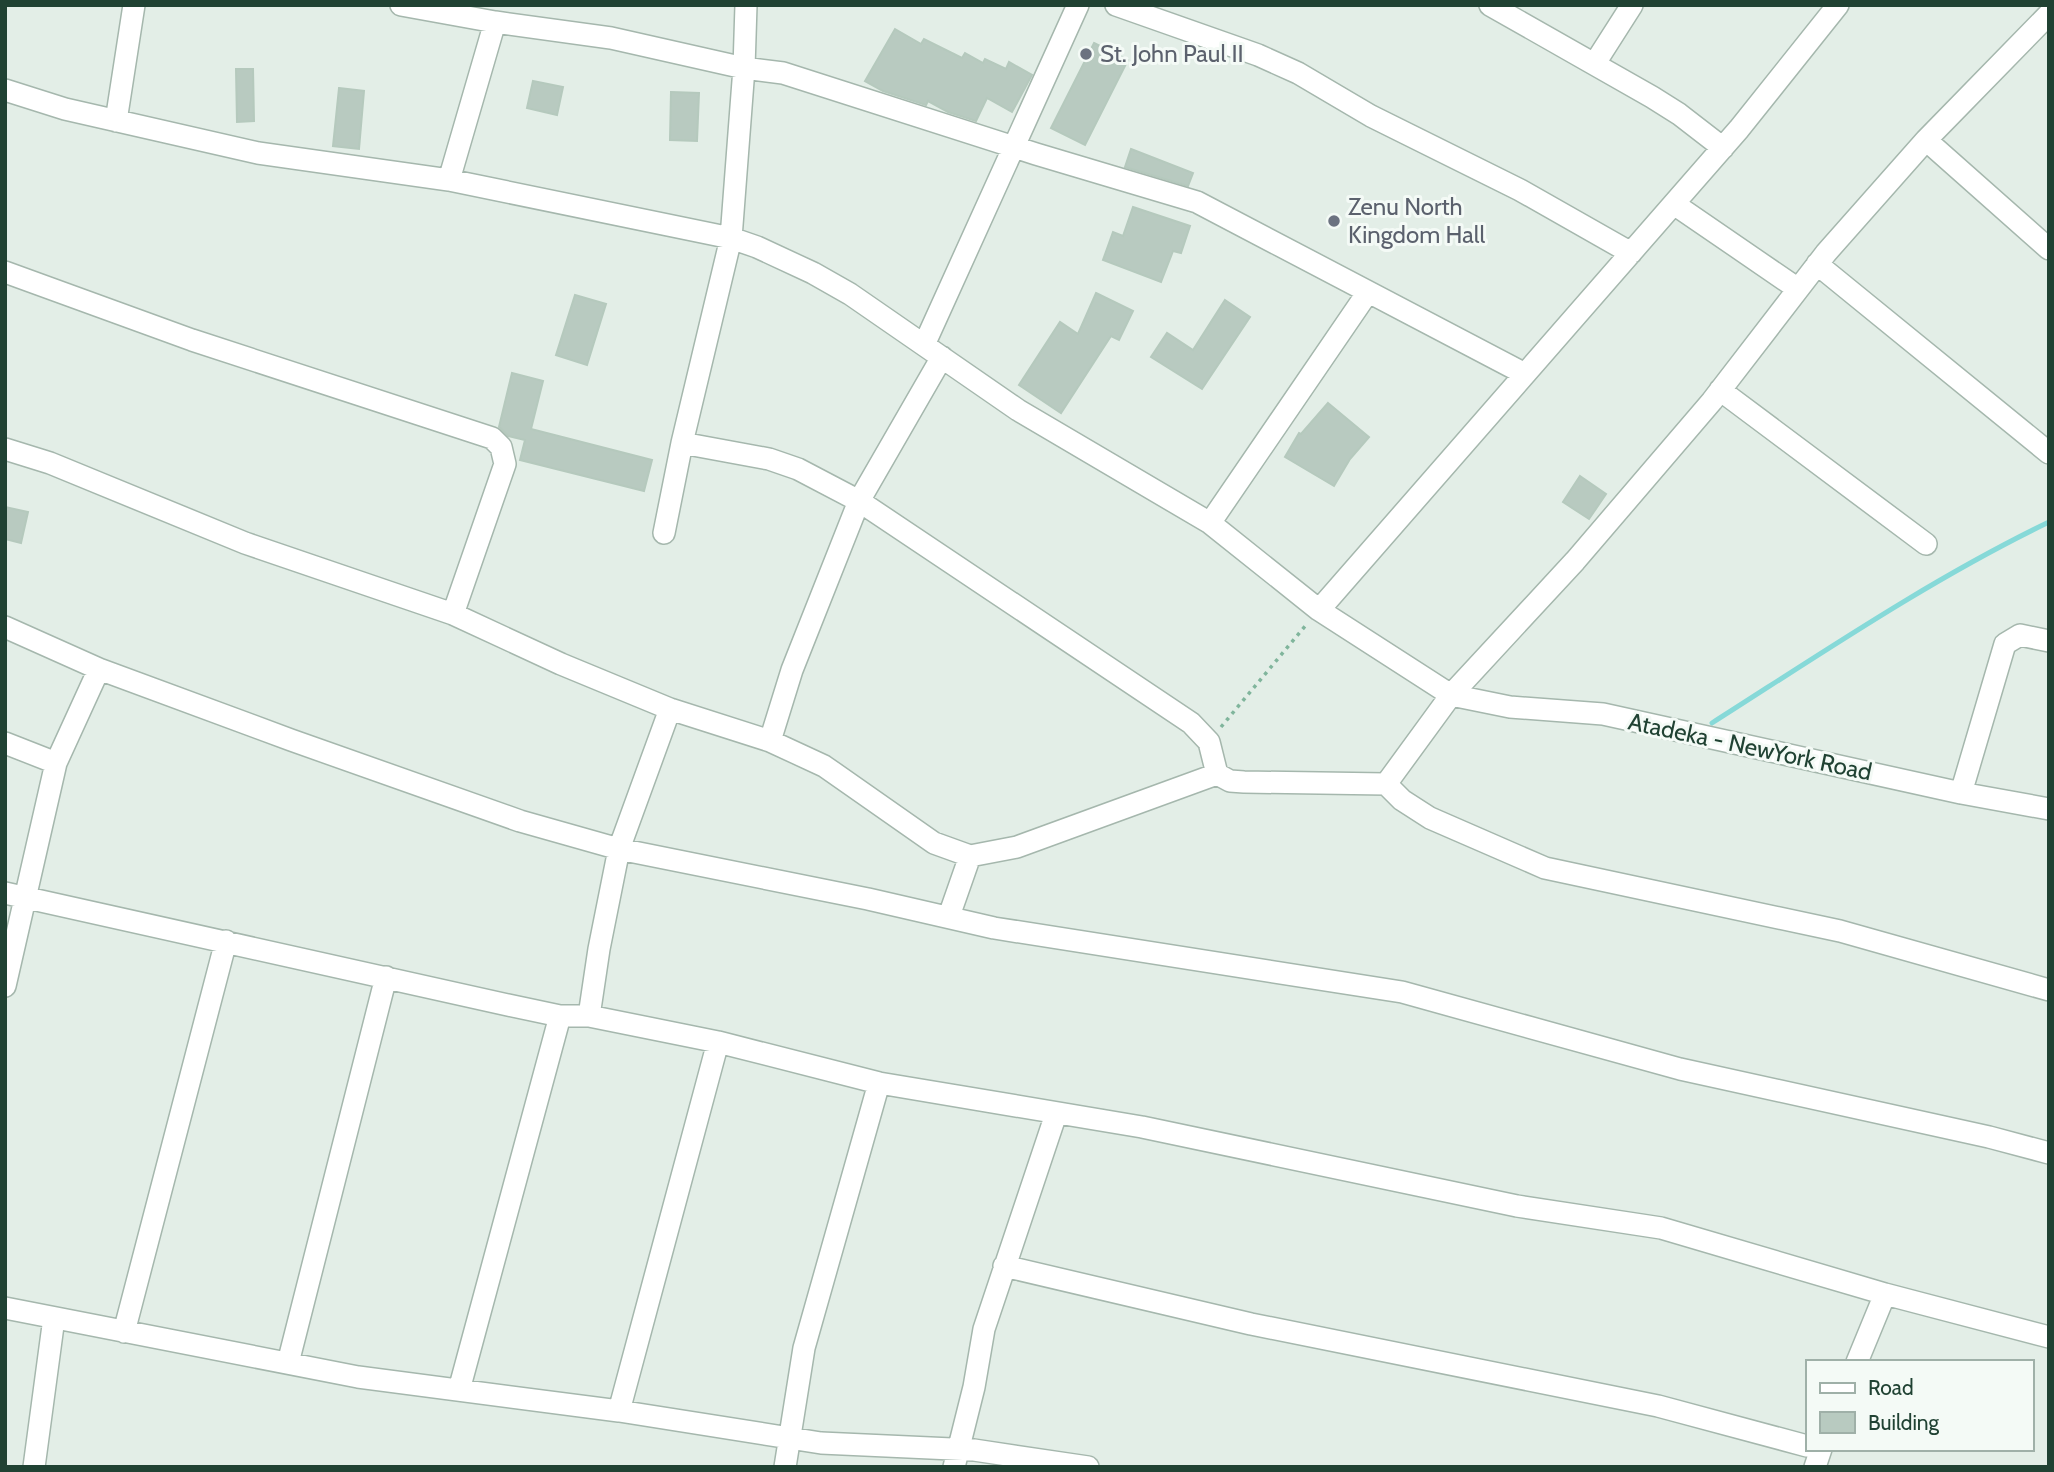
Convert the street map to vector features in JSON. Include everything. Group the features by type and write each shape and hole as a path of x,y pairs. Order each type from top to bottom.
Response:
{"street":[{"path":"116,121 134,5"},
{"path":"401,5 495,22 611,38 744,68 783,73 1197,202 1525,374"},
{"path":"664,533 682,443 731,238 746,5"},
{"path":"770,741 792,670 859,501 933,351 1014,147 1078,5"},
{"path":"1116,5 1258,55 1298,73 1371,116 1520,190 1631,253"},
{"path":"1490,5 1595,63 1679,114 1723,148"},
{"path":"1595,63 1632,5"},
{"path":"1318,610 1723,148 1839,5"},
{"path":"449,180 495,22"},
{"path":"1386,784 1451,695 1575,561 1720,390 1817,264 1926,140 2045,25"},
{"path":"5,90 65,109 258,153 449,180 731,238 813,273 850,294 1018,410 1210,523 1318,610 1451,695"},
{"path":"1926,140 2049,249"},
{"path":"1674,204 1798,289"},
{"path":"1817,264 2049,453"},
{"path":"5,272 192,340 492,438 501,447 505,464 453,614"},
{"path":"1210,523 1368,292"},
{"path":"1720,390 1926,544"},
{"path":"682,443 769,459 798,469 859,501 1191,723 1209,742 1217,774 1230,781 1386,784 1402,800 1430,818 1545,868 1840,931 2049,990"},
{"path":"5,449 50,463 245,543 453,614 561,664 670,709 770,741 824,766 934,843 970,856 1017,848 1217,774"},
{"path":"5,627 99,670 507,816 619,849 949,916 994,928 1402,992 1680,1069 1989,1137 2049,1153"},
{"path":"1961,793 2005,644 2020,635 2049,641"},
{"path":"5,986 14,896 56,763 99,670"},
{"name":"Atadeka - NewYork Road","path":"1451,695 1510,707 1604,714 1961,793 2049,808"},
{"path":"589,1016 619,849 670,709"},
{"path":"5,743 56,763"},
{"path":"949,916 970,856"},
{"path":"14,896 560,1016 589,1016 718,1042 879,1083 1142,1127 1517,1206 1661,1228 1885,1294 2049,1337"},
{"path":"124,1332 226,941"},
{"path":"288,1363 386,977"},
{"path":"459,1390 560,1016"},
{"path":"619,1411 718,1042"},
{"path":"785,1467 804,1349 879,1083"},
{"path":"955,1458 974,1387 984,1329 1056,1114"},
{"path":"1004,1266 1251,1324 1658,1405 1806,1446"},
{"path":"1858,1360 1885,1294"},
{"path":"5,1308 358,1377 619,1411 821,1443 955,1458 974,1450 1088,1467"},
{"path":"34,1467 54,1318"}],"path":[{"path":"1209,742 1318,610"}],"building":[{"path":"895,29 921,44 924,39 962,58 965,53 983,63 985,59 1006,69 1009,62 1032,75 1012,112 987,98 976,121 948,112 928,101 926,105 883,91 865,81"},
{"path":"1094,43 1128,60 1085,145 1051,128"},
{"path":"236,69 253,69 254,121 237,122"},
{"path":"533,81 563,87 557,115 527,108"},
{"path":"339,88 364,91 359,149 333,146"},
{"path":"671,92 699,93 697,141 670,140"},
{"path":"1131,149 1193,173 1188,186 1125,167"},
{"path":"1133,207 1190,226 1181,253 1173,251 1161,282 1103,260 1113,232 1123,236"},
{"path":"1096,293 1133,311 1119,340 1111,336 1061,413 1019,385 1060,322 1078,334"},
{"path":"575,295 606,304 587,365 556,355"},
{"path":"1225,300 1250,317 1202,389 1151,357 1167,333 1193,350"},
{"path":"512,373 543,381 531,429 652,460 644,491 520,460 525,440 508,436 499,427"},
{"path":"1328,403 1369,437 1350,459 1334,486 1285,457 1299,433 1301,434"},
{"path":"1580,476 1606,494 1589,519 1563,502"},
{"path":"5,507 28,512 21,543 5,539"}],"waterway":[{"path":"1712,723 1920,592 2049,522"}],"place":[{"name":"St. John Paul II","path":"1086,54"},
{"name":"Zenu North Kingdom Hall","path":"1334,221"}]}
